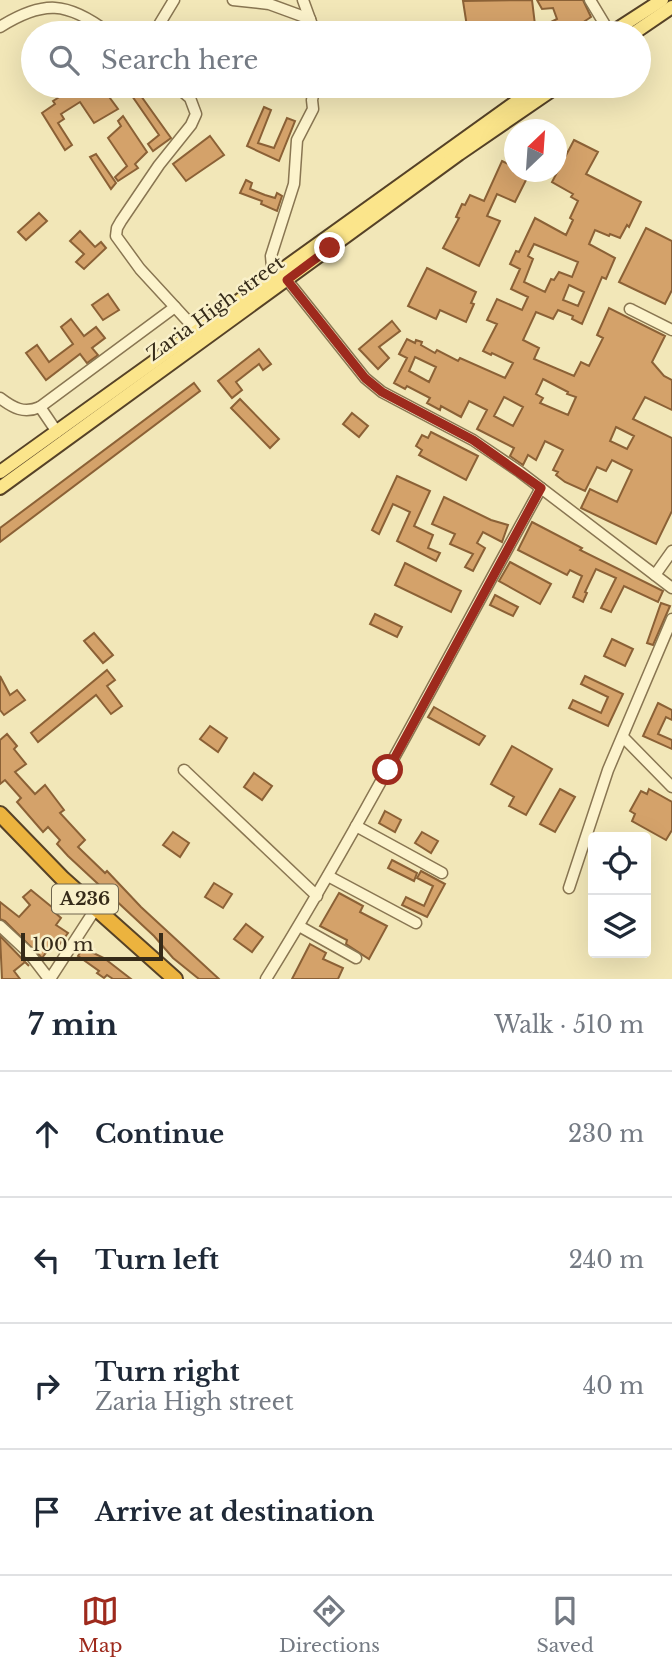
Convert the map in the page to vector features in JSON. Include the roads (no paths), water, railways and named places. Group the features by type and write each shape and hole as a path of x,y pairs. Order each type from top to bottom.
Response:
{"highway":[{"name":"A236","path":"0,814 63,879 175,979"}],"main road":[{"path":"630,21 662,0"},
{"path":"651,21 672,7"},
{"name":"Zaria High street","path":"62,436 282,277 522,98"},
{"name":"Zaria High street","path":"62,436 197,331 282,277 541,98"},
{"path":"0,472 62,436"},
{"path":"0,488 62,436"}],"street":[{"path":"161,21 174,0"},
{"path":"233,0 269,4 310,19"},
{"path":"303,0 310,19"},
{"path":"590,0 603,21"},
{"path":"0,27 26,6 42,1 55,2 82,12 94,21"},
{"path":"190,98 196,114 191,125 159,165 121,221 116,236 140,269 197,331"},
{"path":"312,98 313,108 297,140 294,184 271,256 272,267 365,378 382,392 473,440 672,588"},
{"path":"0,398 14,408 26,411 40,407 175,307"},
{"path":"630,309 672,330"},
{"path":"40,407 62,436"},
{"path":"266,979 317,896 541,488"},
{"path":"655,575 672,551"},
{"path":"569,888 608,771 672,619"},
{"path":"623,737 672,787"},
{"path":"184,770 317,896"},
{"path":"356,826 442,873"},
{"path":"328,876 416,923"},
{"path":"0,926 29,953 50,979 96,908"},
{"path":"299,926 356,958"}]}
